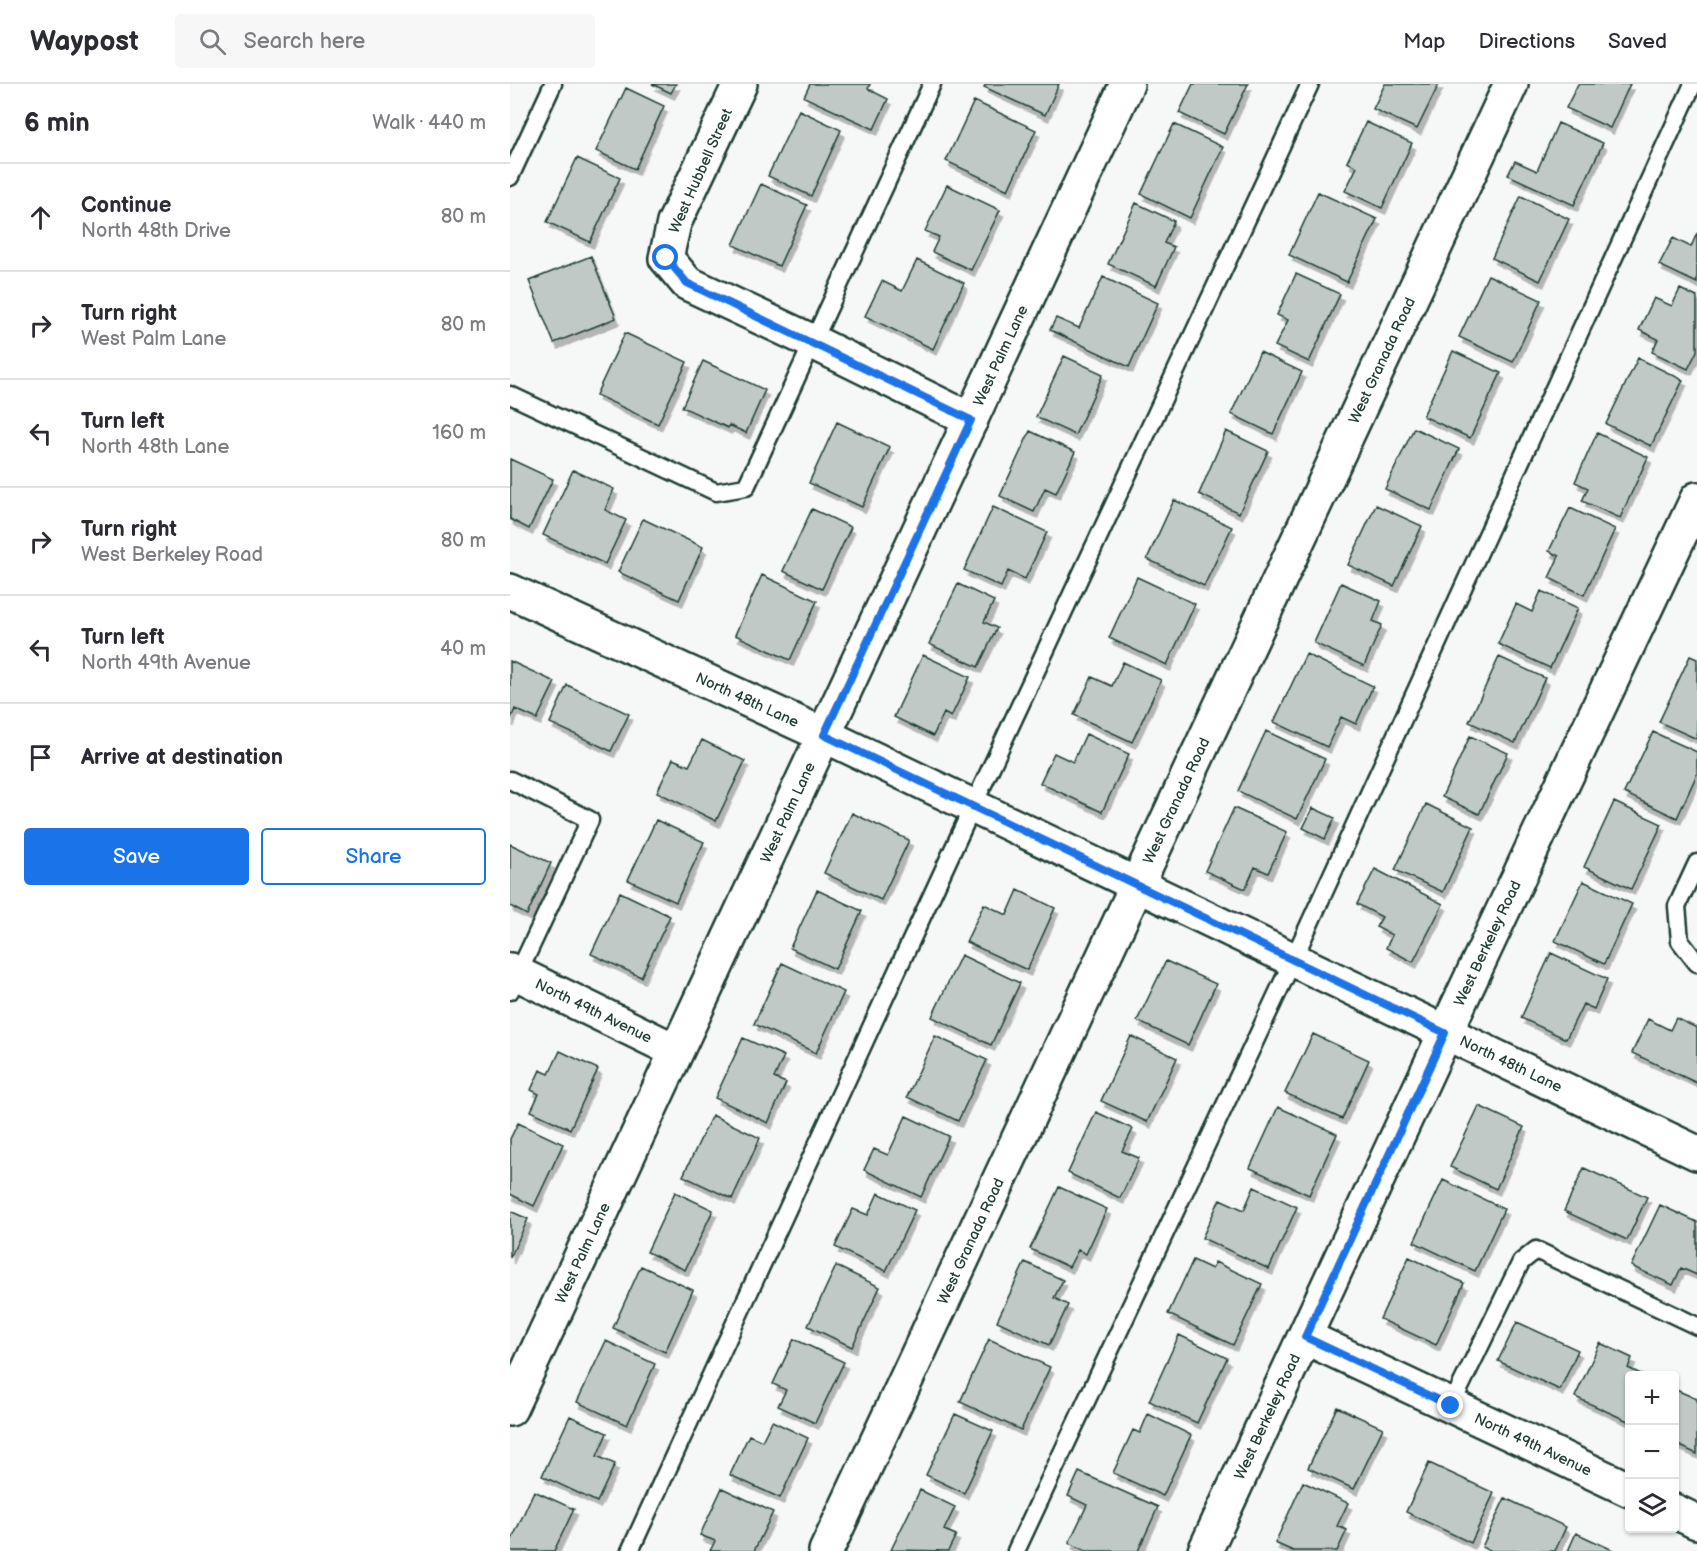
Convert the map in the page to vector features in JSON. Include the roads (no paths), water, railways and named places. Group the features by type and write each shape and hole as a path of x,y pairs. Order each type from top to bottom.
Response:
{"street":[{"name":"West Hubbell Street","path":"740,84 674,223 666,258 687,283 813,342"},
{"name":"West Palm Lane","path":"510,1408 1127,84"},
{"name":"West Granada Road","path":"826,1551 1511,84"},
{"path":"813,342 971,420"},
{"name":"West Berkeley Road","path":"1205,1551 1445,1033 1697,499"},
{"name":"North 48th Lane","path":"510,591 824,735 1697,1154"},
{"name":"North 49th Avenue","path":"513,978 676,1052"},
{"name":"North 49th Avenue","path":"1305,1337 1625,1488"},
{"path":"1679,1513 1697,1522"}],"lane":[{"path":"510,177 553,84"},
{"path":"510,395 716,492 746,487 932,84"},
{"path":"630,1551 973,806 1310,84"},
{"path":"1016,1551 1293,960 1692,84"},
{"path":"510,780 590,820 513,978"},
{"path":"1697,863 1677,906 1680,941 1697,963"},
{"path":"1451,1406 1521,1262 1536,1250 1697,1326"}]}
